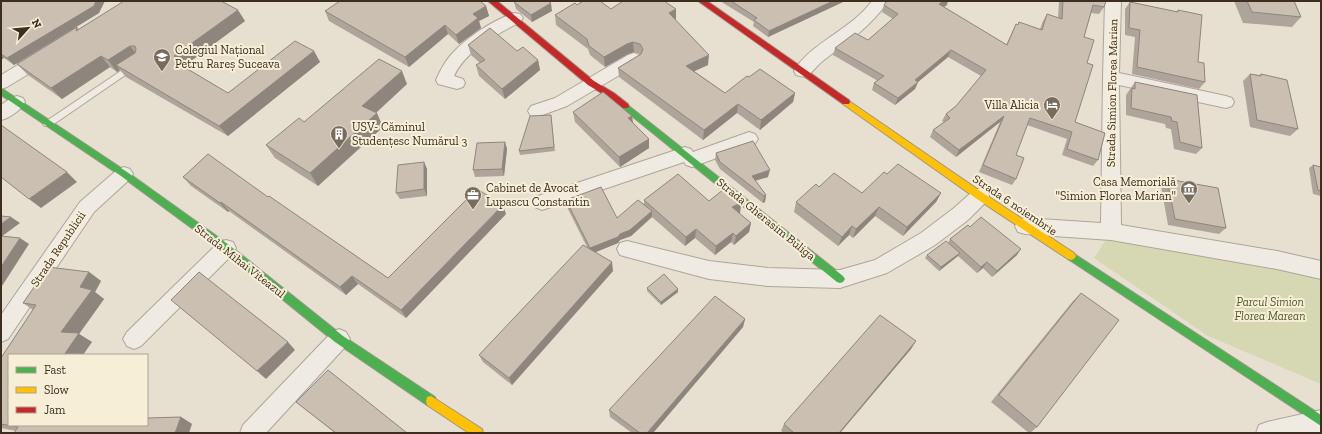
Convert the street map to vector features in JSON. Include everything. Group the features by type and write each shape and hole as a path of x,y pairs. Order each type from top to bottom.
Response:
{"street":[{"name":"Strada Gherasim Buliga","path":"492,1 515,18 592,83 611,95 840,279"},
{"name":"Strada 6 noiembrie","path":"702,1 980,196 1321,421"},
{"path":"802,71 818,55 853,29 876,7 880,1"},
{"name":"Strada Simion Florea Marian","path":"1111,232 1111,77 1113,1"},
{"path":"457,83 444,80 450,67 462,54 497,28 515,18"},
{"path":"1,83 54,50"},
{"path":"537,111 561,102 634,59"},
{"path":"1111,77 1226,102"},
{"name":"Strada Mihai Viteazul","path":"1,91 124,174 226,248 339,339 478,433"},
{"path":"1,114 17,102"},
{"path":"542,202 749,139"},
{"name":"Strada Republicii","path":"1,332 87,207 124,174"},
{"name":"Strada Gherasim Buliga","path":"627,249 709,270 768,277 840,279 880,267 928,239 961,214 980,196"},
{"path":"1025,226 1111,232 1277,260 1321,270"},
{"path":"134,339 226,248"},
{"path":"251,433 339,339"},
{"path":"1267,433 1321,421"}],"lane":[{"path":"48,124 140,61"}],"green space":[{"name":"Parcul Simion Florea Marean","path":"1111,232 1321,270 1321,384 1208,336 1094,258"}],"building":[{"path":"1,1 96,1 94,6 7,58 1,54"},
{"path":"124,1 221,1 238,10 174,56 177,58 174,61 228,93 295,41 314,51 219,126 116,65 135,53 135,46 130,46 108,60 101,56 51,88 17,64 77,27 76,31"},
{"path":"340,1 480,1 486,6 473,14 478,18 456,35 445,25 405,57 325,11"},
{"path":"548,1 551,3 531,15 514,2"},
{"path":"583,1 600,1 611,9 623,1 664,1 676,9 669,13 709,55 686,66 725,93 747,76 749,77 760,69 795,93 761,120 738,104 704,130 618,68 641,54 643,49 640,44 633,42 627,44 604,57 589,46 587,39 555,15 575,3 577,5"},
{"path":"731,1 833,1 769,31 754,20 757,18"},
{"path":"888,1 944,1 939,4 1007,45 1016,24 1018,25 1019,22 1042,30 1047,14 1062,19 1063,1 1106,1 1104,7 1093,5 1084,37 1094,40 1087,63 1093,65 1075,122 1105,133 1098,160 1067,149 1072,132 1030,118 1016,155 1024,158 1016,179 983,165 1004,116 959,150 933,130 950,118 946,114 956,106 986,70 951,50 915,80 918,82 898,98 874,83 884,76 835,48 855,33 868,40 898,14 884,5"},
{"path":"1247,1 1294,1 1301,17 1252,12"},
{"path":"1130,2 1178,12 1178,10 1202,15 1198,62 1204,63 1205,82 1137,67 1140,30 1129,28"},
{"path":"490,28 517,51 523,47 538,60 502,89 476,65 485,60 468,45"},
{"path":"379,59 402,71 362,106 377,113 310,173 266,145 299,118 304,122"},
{"path":"1250,74 1261,76 1261,74 1287,80 1298,129 1257,120"},
{"path":"1135,82 1197,95 1202,148 1180,142 1177,122 1172,121 1171,117 1131,108 1132,88 1135,89"},
{"path":"603,92 632,116 628,118 649,139 619,157 573,112"},
{"path":"551,115 554,147 519,151 530,116"},
{"path":"1,125 67,172 29,199 1,177"},
{"path":"753,141 770,170 752,176 766,195 764,196 720,162 716,153"},
{"path":"505,142 502,169 473,170 477,143"},
{"path":"208,154 268,197 269,196 388,278 477,189 503,205 401,310 352,276 340,287 221,202 220,203 183,177"},
{"path":"424,162 424,189 396,193 398,165"},
{"path":"898,164 941,193 907,227 879,207 856,229 852,226 842,237 796,202 816,184 819,187 834,173 862,193 884,172 887,174"},
{"path":"1313,165 1321,167 1321,191 1318,190"},
{"path":"678,174 709,201 724,189 741,203 732,207 751,223 736,236 733,233 716,246 696,229 686,237 644,200"},
{"name":"Casa Memorială \"Simion Florea Marian\"","path":"1167,179 1218,188 1226,228 1175,219"},
{"path":"601,187 617,218 638,200 652,211 630,230 620,234 618,237 590,248 566,200"},
{"path":"1,216 11,217 1,224"},
{"path":"981,217 1021,249 997,271 987,262 981,267 950,239 968,225 970,227"},
{"path":"1,236 20,238 1,267"},
{"path":"946,241 960,253 941,267 927,255"},
{"path":"583,245 612,262 509,378 479,355"},
{"path":"48,267 89,272 80,287 92,290 61,332 79,333 65,354 8,354 8,425 1,424 1,358 36,305 23,303"},
{"path":"199,272 288,342 257,371 171,300"},
{"path":"664,274 678,289 661,302 647,288"},
{"path":"1081,293 1119,320 1037,427 999,395"},
{"path":"715,296 745,319 647,433 640,433 609,410"},
{"path":"880,315 916,341 839,433 794,433 784,424"},
{"path":"328,370 407,433 336,433 296,402"},
{"path":"181,417 175,433 14,433 18,427 12,426 148,426 148,418"}],"traffic: fast":[{"path":"1,91 124,174 226,248 339,339 431,401"},
{"path":"625,106 840,279"},
{"path":"1071,256 1321,421"}],"traffic: slow":[{"path":"846,102 980,196 1071,256"},
{"path":"431,401 478,433"}],"traffic: jam":[{"path":"492,1 591,83 611,95 625,106"},
{"path":"702,1 846,102"}],"place":[{"name":"Colegiul Național Petru Rareș Suceava","path":"162,72"},
{"name":"Villa Alicia","path":"1052,120"},
{"name":"USV- Căminul Studențesc Numărul 3","path":"339,149"},
{"name":"Casa Memorială \"Simion Florea Marian\"","path":"1189,204"},
{"name":"Cabinet de Avocat Lupascu Constantin","path":"473,210"}]}
